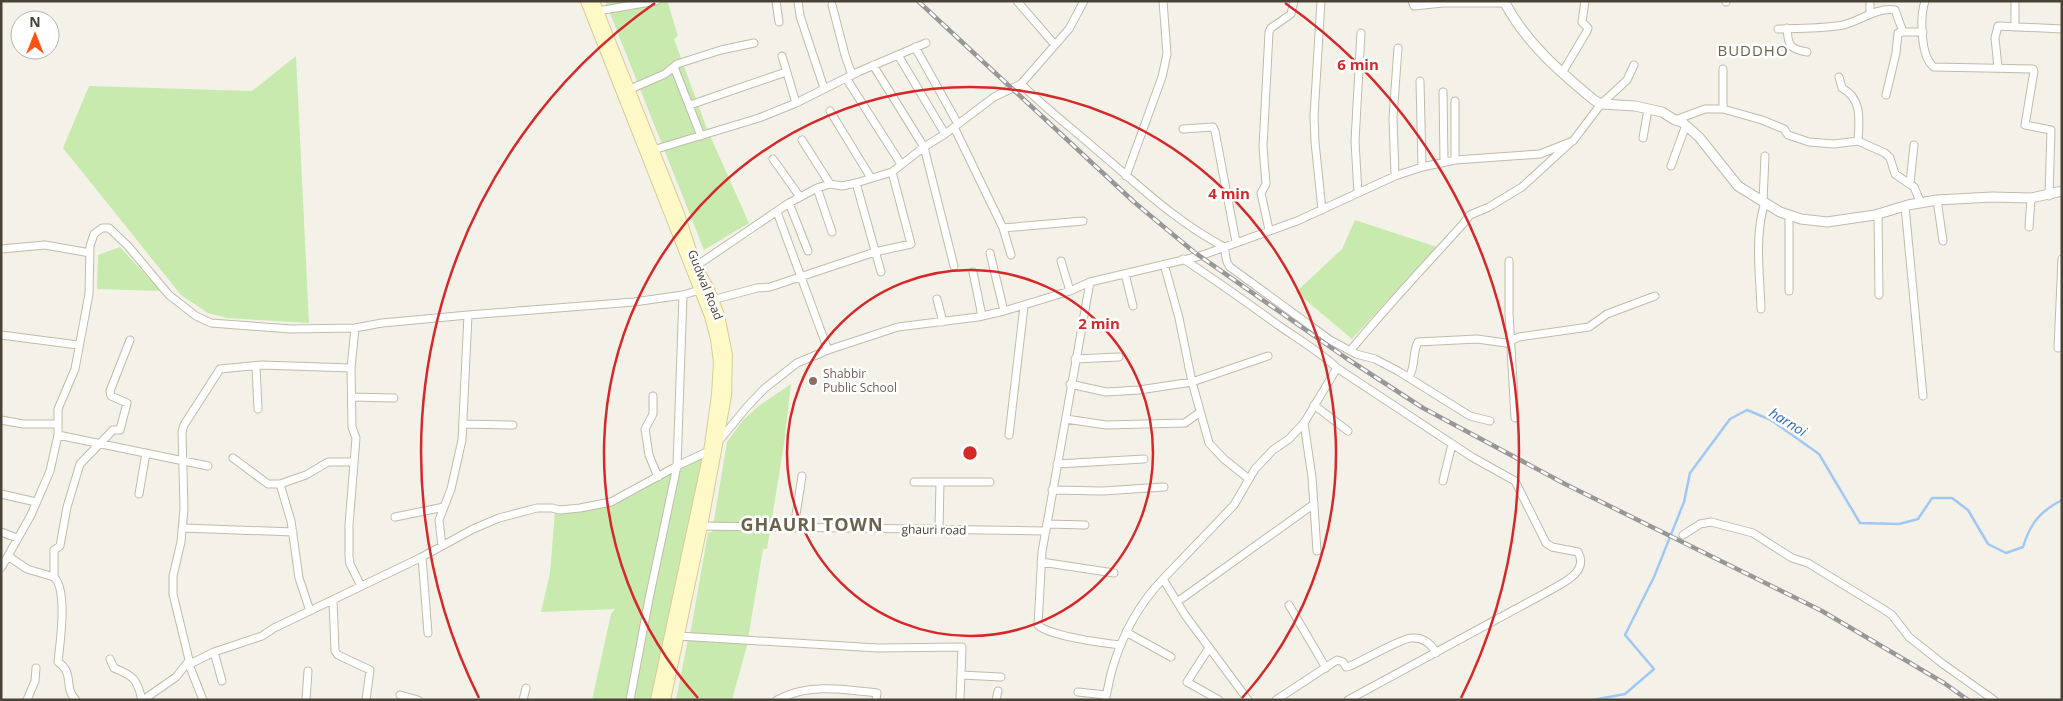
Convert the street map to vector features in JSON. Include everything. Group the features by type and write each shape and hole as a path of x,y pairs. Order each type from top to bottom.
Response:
{"main road":[{"name":"Gudwal Road","path":"586,1 704,289 712,300 720,322 726,355 726,396 656,700"},
{"name":"Gudwal Road","path":"596,6 679,214 704,289 719,362 713,449 702,526 664,700"}],"street":[{"path":"596,6 656,1"},
{"path":"776,1 779,22"},
{"path":"798,1 800,16 824,88"},
{"path":"1017,1 1055,45"},
{"path":"1126,176 1162,77 1167,54 1163,1"},
{"path":"1269,230 1261,194 1266,184 1263,147 1269,32 1271,28 1291,14 1294,1"},
{"path":"1321,1 1314,116 1322,210"},
{"path":"1412,1 1414,6 1443,3 1505,2 1526,35 1562,73 1601,104 1662,112 1686,125 1699,137 1738,186 1780,212 1801,219 1827,222 1878,214 1936,200 1992,196 2031,198 2049,196 2062,191"},
{"path":"1562,73 1588,28 1582,22 1585,1"},
{"path":"1870,1 1870,14"},
{"path":"1925,1 1922,32 1924,49 1931,65 2033,69 2025,125 2051,130 2049,196"},
{"path":"2015,1 2015,26"},
{"path":"696,266 789,203 817,188 830,184 842,186 892,172 994,97 1021,84 1069,28 1083,2"},
{"path":"832,5 849,76 901,164"},
{"path":"1778,28 1843,25 1870,14 1895,10 1903,32"},
{"path":"1998,67 1996,28 1998,26 2062,29"},
{"path":"1787,28 1788,42 1792,47 1807,52"},
{"path":"1886,96 1896,53 1898,34 1903,32 1922,32"},
{"path":"1358,193 1355,141 1360,33"},
{"path":"628,90 664,74 674,67 721,50 754,43"},
{"path":"653,150 759,118 796,103 873,65 926,43"},
{"path":"915,48 956,126 1002,228 1011,255"},
{"path":"1395,176 1393,116 1398,48"},
{"path":"898,55 945,134"},
{"path":"782,56 796,103"},
{"path":"873,65 924,147 954,266"},
{"path":"1350,351 1385,307 1463,224 1466,218 1489,207 1522,187 1573,141 1601,104 1627,80 1634,65"},
{"path":"674,67 701,136"},
{"path":"1723,109 1724,69"},
{"path":"690,105 786,72"},
{"path":"1839,77 1842,88 1852,95 1857,104 1860,119 1858,141"},
{"path":"1420,81 1422,167"},
{"path":"1021,84 1038,101 1181,222 1224,247 1230,267 1322,335 1350,351 1375,359 1409,377 1470,416 1490,420"},
{"path":"1443,92 1444,162"},
{"path":"1455,101 1455,160"},
{"path":"1643,138 1648,109"},
{"path":"1675,120 1705,109 1723,109 1762,120 1784,129 1788,135 1814,144 1858,141 1885,153 1890,158 1895,174 1910,184 1918,194 1921,203"},
{"path":"830,110 871,178"},
{"path":"1671,166 1686,125"},
{"path":"1182,130 1212,127 1215,131 1236,242"},
{"path":"802,140 830,184"},
{"path":"110,659 114,668 128,673 138,682 142,700 176,677 189,663 214,652 262,636 274,628 422,557 473,529 518,512 537,508 560,510 611,502 677,466 713,449 764,389 797,363 828,350 898,327 982,316 1024,306 1070,291 1090,282 1200,256 1322,210 1395,176 1422,167 1455,160 1540,154 1573,141"},
{"path":"1910,184 1914,145"},
{"path":"1761,309 1759,234 1765,192 1765,156"},
{"path":"773,159 800,197"},
{"path":"712,300 757,288 770,287 876,252 911,244 892,172"},
{"path":"856,183 881,272"},
{"path":"817,188 832,232"},
{"path":"2028,227 2031,198"},
{"path":"1936,200 1943,242"},
{"path":"789,203 808,251"},
{"path":"1905,206 1923,396"},
{"path":"776,212 828,350"},
{"path":"1878,214 1879,295"},
{"path":"1789,215 1789,291"},
{"path":"1002,228 1083,221"},
{"path":"2,566 23,530 50,471 58,435 58,409 75,369 88,294 90,246 94,234 102,228 109,228 128,246 169,295 196,316 211,323 291,329 355,328 382,323 634,302 683,295 704,289"},
{"path":"1,250 44,245 90,253"},
{"path":"990,253 1004,311"},
{"path":"1182,259 1226,286 1279,326 1322,354 1337,368 1452,444 1515,481 1546,543 1552,547 1578,552 1581,564 1575,576 1348,700"},
{"path":"2058,348 2062,259"},
{"path":"1061,261 1070,291"},
{"path":"1509,261 1510,342 1515,418"},
{"path":"1164,264 1179,318 1205,434 1213,450 1249,479"},
{"path":"972,272 982,316"},
{"path":"1125,274 1133,306"},
{"path":"1090,282 1070,384 1066,419 1046,528 1041,562 1038,625 1043,630 1120,645"},
{"path":"630,700 648,599 677,466 683,295"},
{"path":"1409,377 1414,366 1418,342 1477,339 1510,342 1519,337 1589,327 1607,314 1655,296"},
{"path":"937,300 943,322"},
{"path":"1009,436 1024,306"},
{"path":"442,546 439,520 457,468 463,424 468,315"},
{"path":"355,328 351,368 352,427 356,438 349,525 349,556 350,564 361,586"},
{"path":"1,335 78,345"},
{"path":"54,576 54,550 60,546 67,507 80,464 113,430 120,430 127,405 126,401 110,395 130,340"},
{"path":"1070,384 1106,392 1139,390 1192,382 1268,356"},
{"path":"1076,359 1119,357"},
{"path":"203,700 189,663 173,594 173,576 183,528 184,460 182,432 184,425 220,369 256,366 351,368"},
{"path":"256,366 258,409"},
{"path":"1078,692 1105,697 1120,645 1138,610 1163,579 1234,505 1255,469 1273,450 1289,439 1304,423 1337,368"},
{"path":"653,396 653,414 645,429 649,455 658,477"},
{"path":"352,397 394,398"},
{"path":"1314,405 1348,431"},
{"path":"1066,419 1106,425 1185,423 1200,412"},
{"path":"1,420 23,424 57,424"},
{"path":"1304,423 1314,504 1317,551"},
{"path":"463,424 514,426"},
{"path":"58,435 208,466"},
{"path":"1442,481 1452,444"},
{"path":"139,494 146,453"},
{"path":"233,458 268,484 280,484 306,475 328,462 354,462"},
{"path":"1057,464 1144,459"},
{"path":"794,528 802,476"},
{"path":"914,482 990,482"},
{"path":"939,530 940,482"},
{"path":"280,484 293,532 297,568 310,611"},
{"path":"1052,490 1103,491 1164,487"},
{"path":"1,494 36,502"},
{"path":"1177,602 1314,504"},
{"path":"395,517 444,507"},
{"path":"1684,535 1700,524 1711,522 1753,533 1792,558 1808,563 1892,615 1909,637 1942,664 1994,700"},
{"name":"ghauri road","path":"702,526 939,530 1046,528 1085,525"},
{"path":"183,528 293,532"},
{"path":"1,532 17,538"},
{"path":"8,556 27,569 54,576 59,582 62,616 58,662 64,666 69,676 72,696 76,700"},
{"path":"422,557 428,633"},
{"path":"1041,562 1114,573"},
{"path":"1163,579 1209,648 1248,700"},
{"path":"333,600 335,651 338,655 370,670 366,700"},
{"path":"1289,605 1326,668"},
{"path":"1126,632 1171,657"},
{"path":"678,636 878,648 962,647 960,700"},
{"path":"1276,700 1340,660 1346,667 1350,666 1410,637 1426,640 1432,644 1436,653"},
{"path":"1209,648 1187,682 1219,700"},
{"path":"214,652 222,681"},
{"path":"27,700 35,681 36,668"},
{"path":"306,700 308,671"},
{"path":"961,675 1001,677"},
{"path":"523,700 526,688"},
{"path":"777,700 796,691 824,688 876,693 876,700"},
{"path":"996,700 998,691"},
{"path":"1236,700 1241,692"},
{"path":"400,695 418,700"}],"green space":[{"path":"605,1 661,1 668,3 678,36 674,39 707,129 749,223 704,250"},
{"path":"296,56 309,323 227,318 208,313 181,295 63,148 89,86 252,91"},
{"path":"1355,220 1437,247 1352,339 1296,292 1342,249"},
{"path":"120,247 161,291 97,289 98,255"},
{"path":"791,384 784,444 767,549 763,549 748,639 690,635 708,533 712,532 727,442 743,420 760,405"},
{"path":"698,456 702,459 653,700 592,700 611,614 615,609 541,612 550,573 555,511 612,501"},
{"path":"688,639 748,642 732,700 676,700"}],"waterway":[{"name":"harnoi","path":"1593,700 1625,694 1654,669 1625,635 1654,577 1684,502 1690,473 1730,419 1747,410 1771,420 1819,454 1860,523 1899,524 1918,519 1932,498 1952,498 1968,510 1988,544 2006,553 2023,547 2037,519 2054,504 2062,500"}],"railway":[{"path":"918,1 1134,202 1194,252 1346,358 1423,408 1565,484 1822,611 1944,683 1968,700"}],"place":[{"name":"Shabbir Public School","path":"813,381"}],"district":[{"name":"BUDDHO","path":"1753,51"},
{"name":"GHAURI TOWN","path":"812,525"}]}
